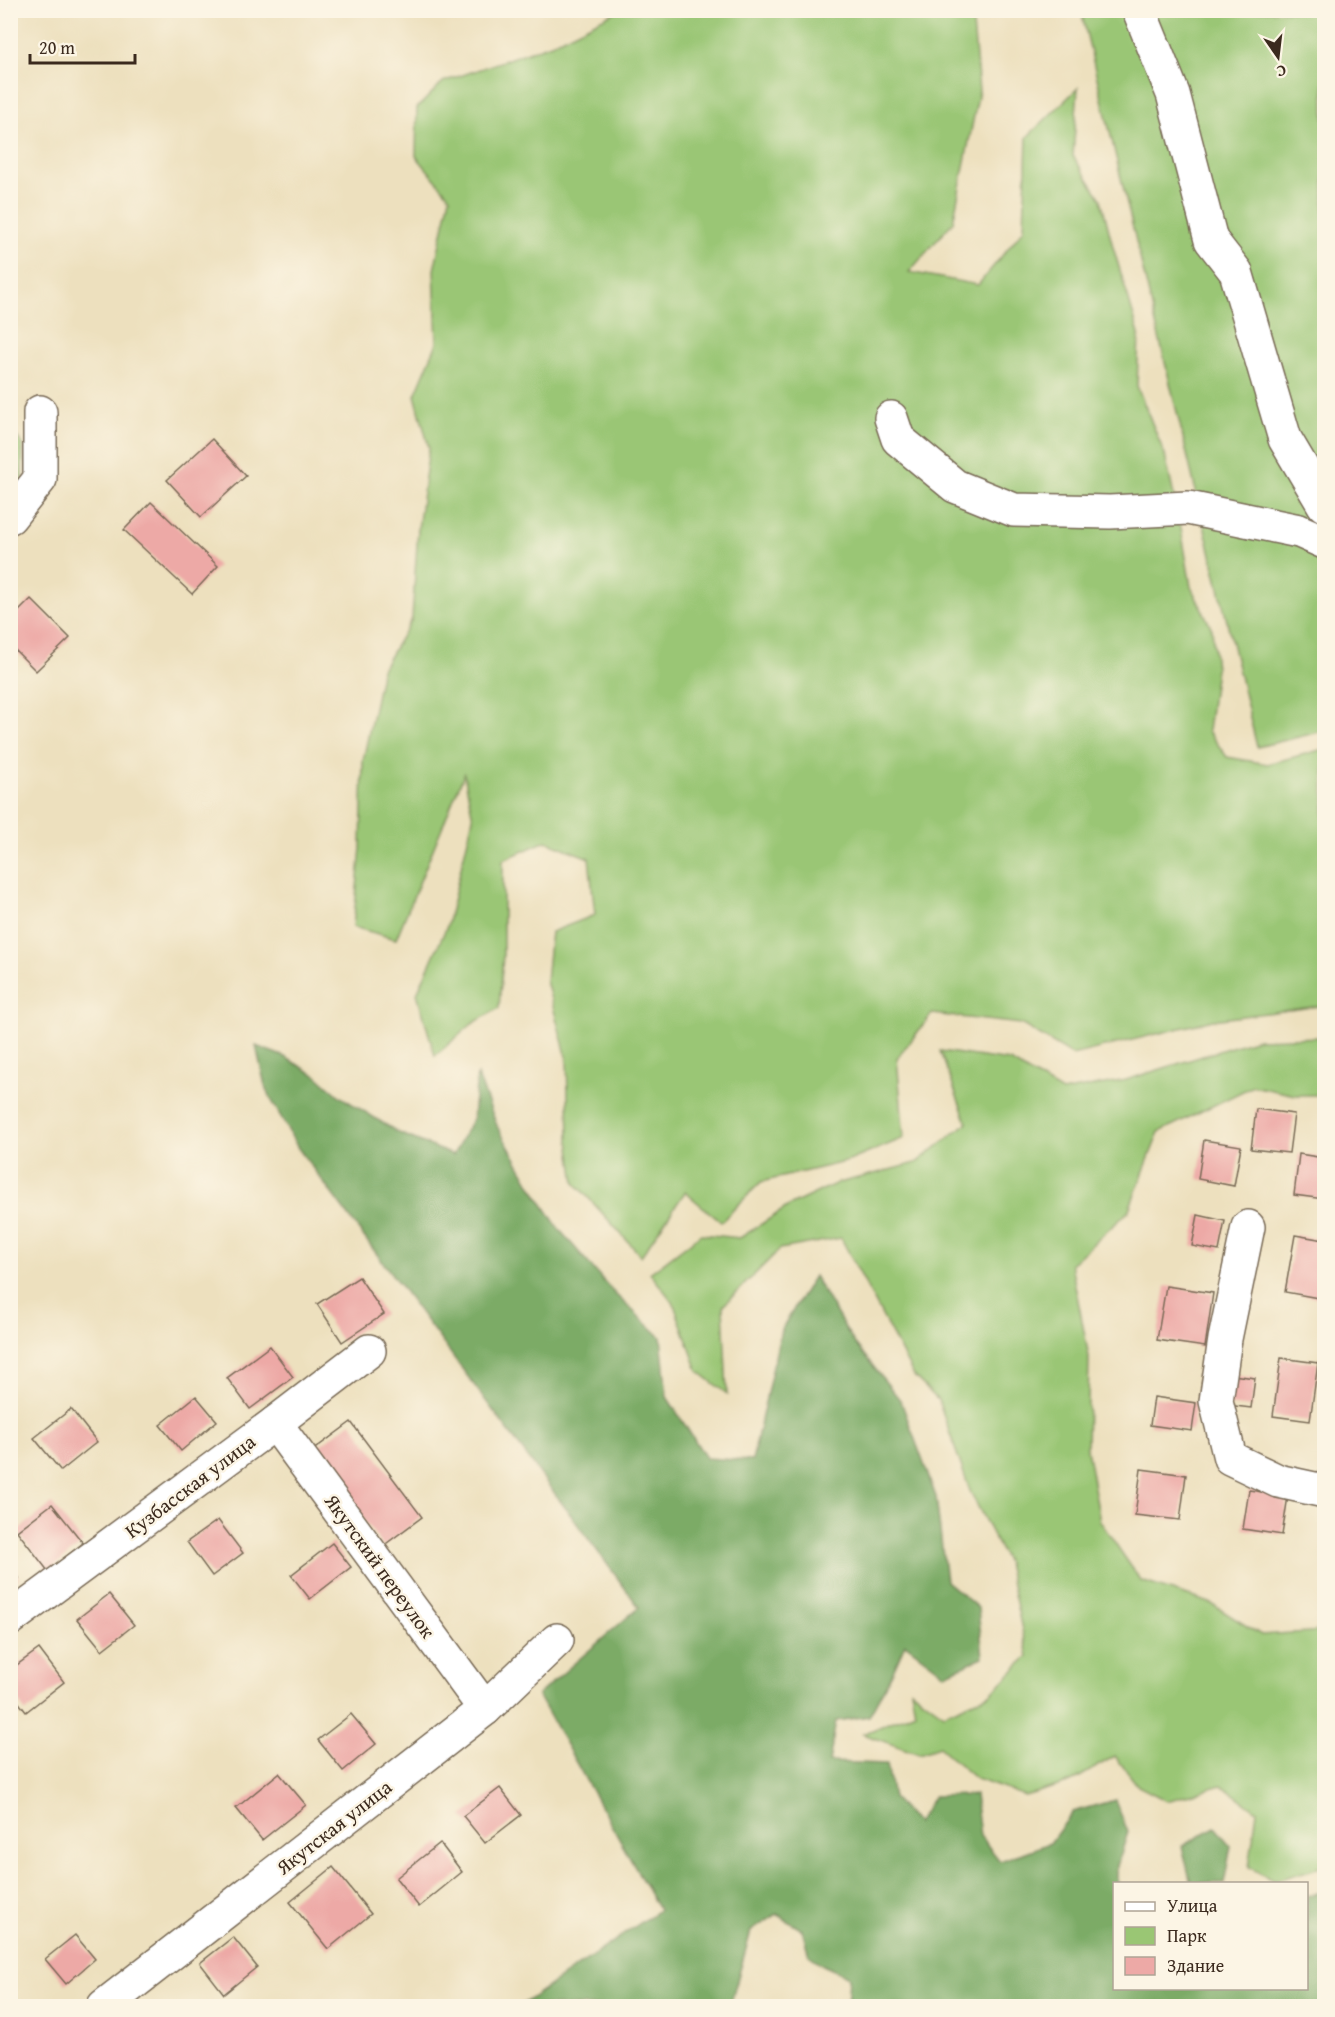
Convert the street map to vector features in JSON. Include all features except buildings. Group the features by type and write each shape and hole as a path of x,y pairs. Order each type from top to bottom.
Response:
{"street":[{"path":"1139,10 1173,94 1211,240 1236,272 1285,439 1324,505"},
{"path":"10,517 40,479 40,412"},
{"path":"891,418 898,439 955,486 1014,510 1110,512 1188,508 1299,531 1324,542"},
{"path":"1248,1227 1215,1401 1230,1458 1278,1481 1324,1491"},
{"name":"Кузбасская улица","path":"10,1619 275,1423 369,1350"},
{"name":"Якутский переулок","path":"275,1423 485,1709"},
{"name":"Якутская улица","path":"104,2007 485,1709 557,1640"}],"green space":[{"path":"617,11 978,11 973,24 979,91 953,222 909,272 978,285 1024,229 1027,137 1078,88 1073,156 1101,199 1139,334 1137,386 1165,455 1191,587 1212,629 1216,669 1208,731 1227,757 1268,764 1324,749 1324,1004 1213,1020 1072,1055 1021,1024 932,1014 897,1058 904,1138 849,1161 761,1182 721,1222 685,1192 641,1256 575,1183 569,1140 567,1058 546,981 551,932 595,915 589,858 546,841 503,860 503,955 499,1008 472,1024 435,1056 417,993 447,926 473,818 464,774 396,939 353,927 361,848 363,761 382,669 412,619 418,529 429,448 415,395 437,343 434,270 450,197 416,156 417,108 443,82 551,44"},
{"path":"1081,11 1324,11 1324,731 1257,747"},
{"path":"10,428 23,445 22,479 10,495"},
{"path":"1324,1037 1324,1095 1295,1095 1253,1086 1159,1132 1128,1212 1071,1264 1089,1357 1087,1449 1100,1521 1141,1581 1210,1603 1261,1635 1324,1631 1324,1866 1274,1881 1249,1867 1257,1811 1221,1785 1167,1801 1138,1786 1115,1756 1071,1782 1025,1796 976,1779 939,1747 919,1754 863,1734 915,1712 911,1690 944,1714 990,1694 1028,1656 1007,1563 970,1491 938,1400 914,1376 841,1238 780,1249 723,1306 727,1394 698,1371 673,1302 650,1273 701,1234 740,1238 789,1206 835,1184 916,1163 967,1123 940,1051 1010,1061 1062,1092 1126,1080 1257,1039"},
{"path":"256,1046 285,1057 317,1076 341,1097 399,1133 453,1155 473,1118 477,1074 498,1128 559,1229 615,1294 661,1337 667,1397 706,1458 752,1461 781,1330 814,1276 853,1341 901,1401 936,1497 946,1581 978,1608 983,1657 945,1674 905,1644 869,1716 836,1721 829,1762 887,1764 893,1798 917,1823 934,1796 975,1795 980,1836 1000,1861 1050,1843 1073,1812 1115,1800 1128,1832 1117,1866 1117,1882 1113,1882 1113,1990 1308,1990 1308,1896 1324,1891 1324,2006 847,2006 849,1977 823,1965 809,1955 802,1930 777,1914 751,1931 730,2006 520,2006 659,1910 538,1695 639,1607 298,1148 266,1090"},
{"path":"1215,1827 1231,1846 1224,1882 1191,1882 1182,1846"}]}
